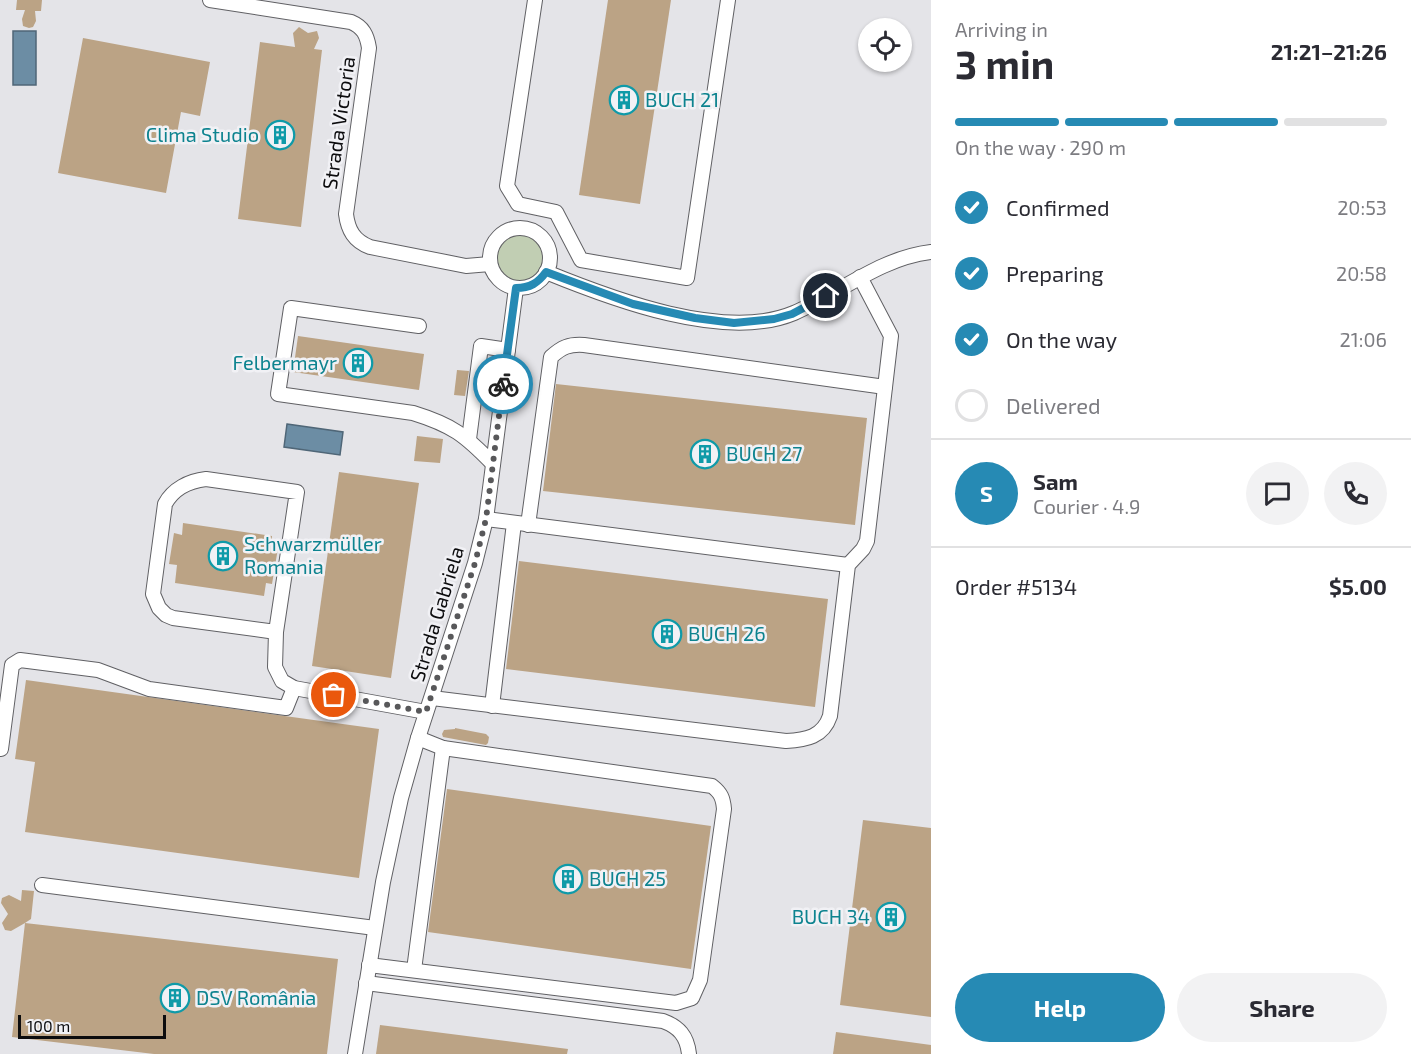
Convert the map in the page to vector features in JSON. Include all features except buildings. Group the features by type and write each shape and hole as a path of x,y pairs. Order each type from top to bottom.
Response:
{"street":[{"name":"Strada Victoria","path":"210,0 351,22 362,28 369,48 346,214 349,229 357,240 370,247 466,267 490,264"},
{"path":"514,228 518,204 507,186 535,0"},
{"path":"518,204 556,212 578,257 585,262 687,278 728,0"},
{"path":"514,228 533,230 547,244 550,253 550,263 546,272 533,285 525,288 516,288 502,282 490,264 489,256 494,241 506,230 514,228"},
{"path":"546,272 633,304 695,318 755,323 792,314 860,277 903,259 931,252"},
{"path":"432,698 786,741 808,738 819,733 830,716 848,565 860,553 867,541 891,336 860,277"},
{"name":"Strada Gabriela","path":"355,1054 393,833 418,738 475,563 486,519 516,288"},
{"path":"419,326 291,308 278,394 412,413 448,426 469,439 493,464"},
{"path":"528,525 551,357 560,348 584,345 885,387"},
{"path":"469,439 481,346 508,350"},
{"path":"276,632 173,618 159,608 153,594 165,504 169,496 197,480 206,479 297,492 276,632 275,667 282,681 294,688 426,712"},
{"path":"486,519 848,565"},
{"path":"492,706 514,523"},
{"path":"1,749 12,664 20,660 98,669 149,689 286,708 294,688"},
{"path":"369,964 676,1003 692,998 698,990 724,809 723,799 718,791 712,786 443,748 418,738"},
{"path":"414,970 443,748"},
{"path":"42,885 375,928"},
{"path":"366,983 663,1021 680,1030 686,1039 689,1054"}],"green space":[{"path":"514,228 526,228 537,233 545,241 550,258 548,270 537,283 526,288 514,288 503,283 495,275 490,264 490,252 495,241 503,233"}],"water":[{"path":"13,31 36,31 36,85 13,85"},
{"path":"287,424 343,432 340,455 284,447"}],"way so far":[{"path":"334,695 426,712 475,563 486,519 503,384"}],"place":[{"name":"BUCH 21","path":"624,100"},
{"name":"Clima Studio","path":"280,135"},
{"name":"Felbermayr","path":"358,363"},
{"name":"BUCH 27","path":"705,454"},
{"name":"Schwarzmüller Romania","path":"223,556"},
{"name":"BUCH 26","path":"667,634"},
{"name":"BUCH 25","path":"568,879"},
{"name":"BUCH 34","path":"891,917"},
{"name":"DSV România","path":"175,998"}],"route":[{"path":"503,384 516,288 533,285 546,272 633,304 695,318 734,323 755,323 792,314 826,296"}]}
